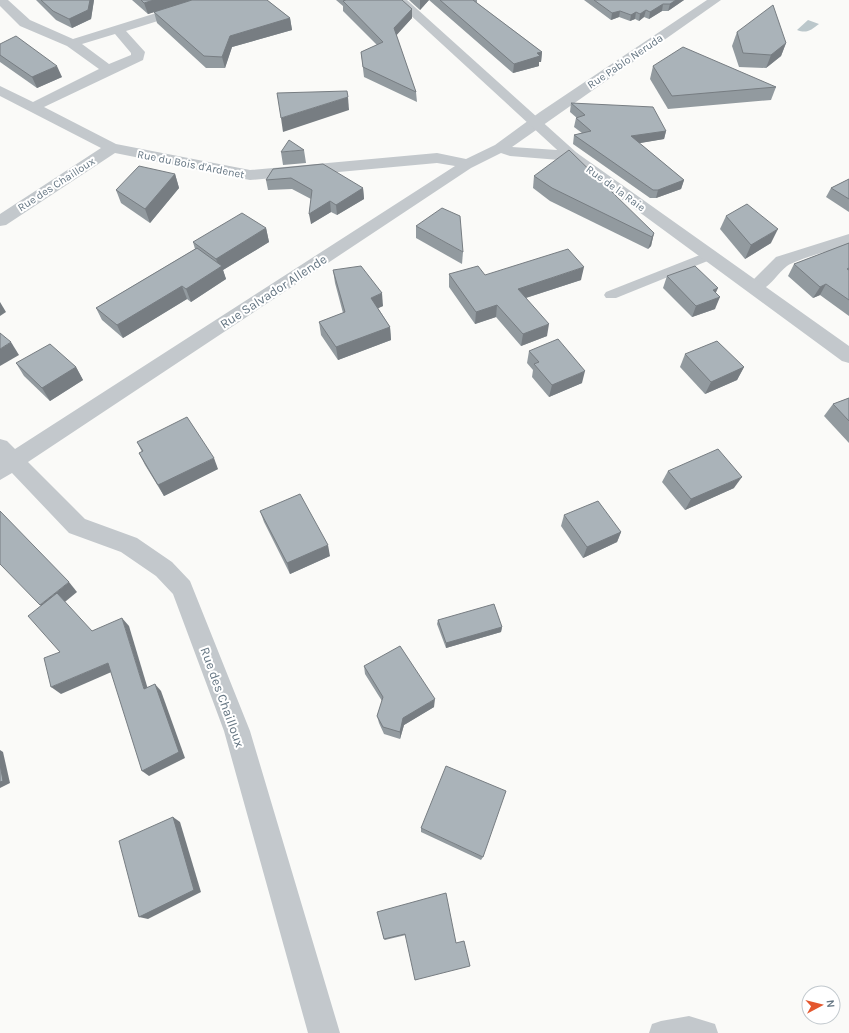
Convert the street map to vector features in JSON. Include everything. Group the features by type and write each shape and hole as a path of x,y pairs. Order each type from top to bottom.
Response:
{"street":[{"path":"1,0 3,4 25,23 72,43 108,70"},
{"path":"166,0 178,10"},
{"path":"72,43 211,0"},
{"name":"Rue de la Raie","path":"400,0 572,156 849,356"},
{"name":"Rue Pablo Neruda","path":"535,122 715,0"},
{"path":"34,107 108,70 138,57 138,52 117,29"},
{"name":"Rue du Bois d'Ardenet","path":"0,90 112,148 250,175 437,158 457,161 466,165"},
{"name":"Rue Salvador Allende","path":"4,460 466,165 500,148 535,122"},
{"name":"Rue des Chailloux","path":"0,221 112,148"},
{"path":"500,148 510,151 572,156"},
{"path":"755,288 782,261 849,239"},
{"name":"Rue des Chailloux","path":"4,460 77,526 129,546 164,569 182,588 237,731 324,1033"}],"lane":[{"path":"611,295 710,255"},
{"path":"660,1033 689,1028 706,1033"}],"shaded area":[{"path":"808,20 819,24 811,30 797,30"}],"building":[{"path":"41,0 90,0 88,10 69,19 53,11"},
{"path":"141,0 154,0 144,3"},
{"path":"192,0 267,0 290,18 230,36 222,57 204,56 154,12"},
{"path":"402,0 412,9 394,28 416,92 363,67 361,52 383,42 343,1"},
{"path":"440,0 473,0 542,52 537,53 540,56 514,64"},
{"path":"594,0 676,0 670,4 663,4 650,12 646,10 640,14 636,12 631,15 620,11 612,13"},
{"path":"773,5 786,43 771,55 743,53 737,32"},
{"path":"16,36 57,66 32,77 0,55 0,44"},
{"path":"683,47 776,87 672,96 653,66"},
{"path":"347,91 348,97 281,118 277,93"},
{"path":"571,103 653,107 666,131 631,136 684,180 658,190 653,190 574,135 591,131 576,118 585,115"},
{"path":"289,140 304,150 281,152"},
{"path":"569,150 654,233 652,237 552,188 534,176"},
{"path":"323,164 363,188 336,205 330,201 309,214 312,190 291,178 266,180 273,169"},
{"path":"139,166 175,174 145,209 116,190"},
{"path":"849,179 849,199 831,188"},
{"path":"747,204 778,229 751,245 726,216"},
{"path":"442,208 460,216 463,252 416,226"},
{"path":"242,213 266,228 216,259 193,242"},
{"path":"849,243 849,268 847,269 849,270 849,300 826,284 820,287 794,264"},
{"path":"197,248 222,266 186,289 182,286 117,325 96,308"},
{"path":"568,249 584,267 518,289 549,324 523,334 497,305 476,312 449,274 478,266 485,275"},
{"path":"361,266 382,293 371,298 390,327 336,347 319,322 345,312 333,270"},
{"path":"695,266 718,288 713,290 720,297 696,306 667,276"},
{"path":"0,333 11,342 0,349"},
{"path":"558,339 585,371 552,385 534,364 539,362 529,351"},
{"path":"717,341 744,367 711,382 685,354"},
{"path":"50,344 76,367 42,388 16,363"},
{"path":"849,398 849,421 833,404"},
{"path":"187,417 214,458 158,485 139,453 143,451 137,442"},
{"path":"718,449 742,477 691,499 668,471"},
{"path":"300,494 328,545 287,563 260,511"},
{"path":"598,501 621,532 587,547 564,515"},
{"path":"0,511 69,582 40,605 0,564"},
{"path":"57,593 92,631 122,618 144,689 155,684 179,752 142,771 108,663 51,687 44,658 60,652 28,616"},
{"path":"494,604 502,627 446,643 438,620"},
{"path":"400,646 435,699 403,718 400,732 383,727 377,716 383,697 364,666"},
{"path":"0,764 3,781 0,782"},
{"path":"446,766 506,791 483,857 421,828"},
{"path":"173,817 194,890 139,917 119,841"},
{"path":"446,893 456,943 464,941 470,966 415,980 405,934 384,939 377,912"}]}
